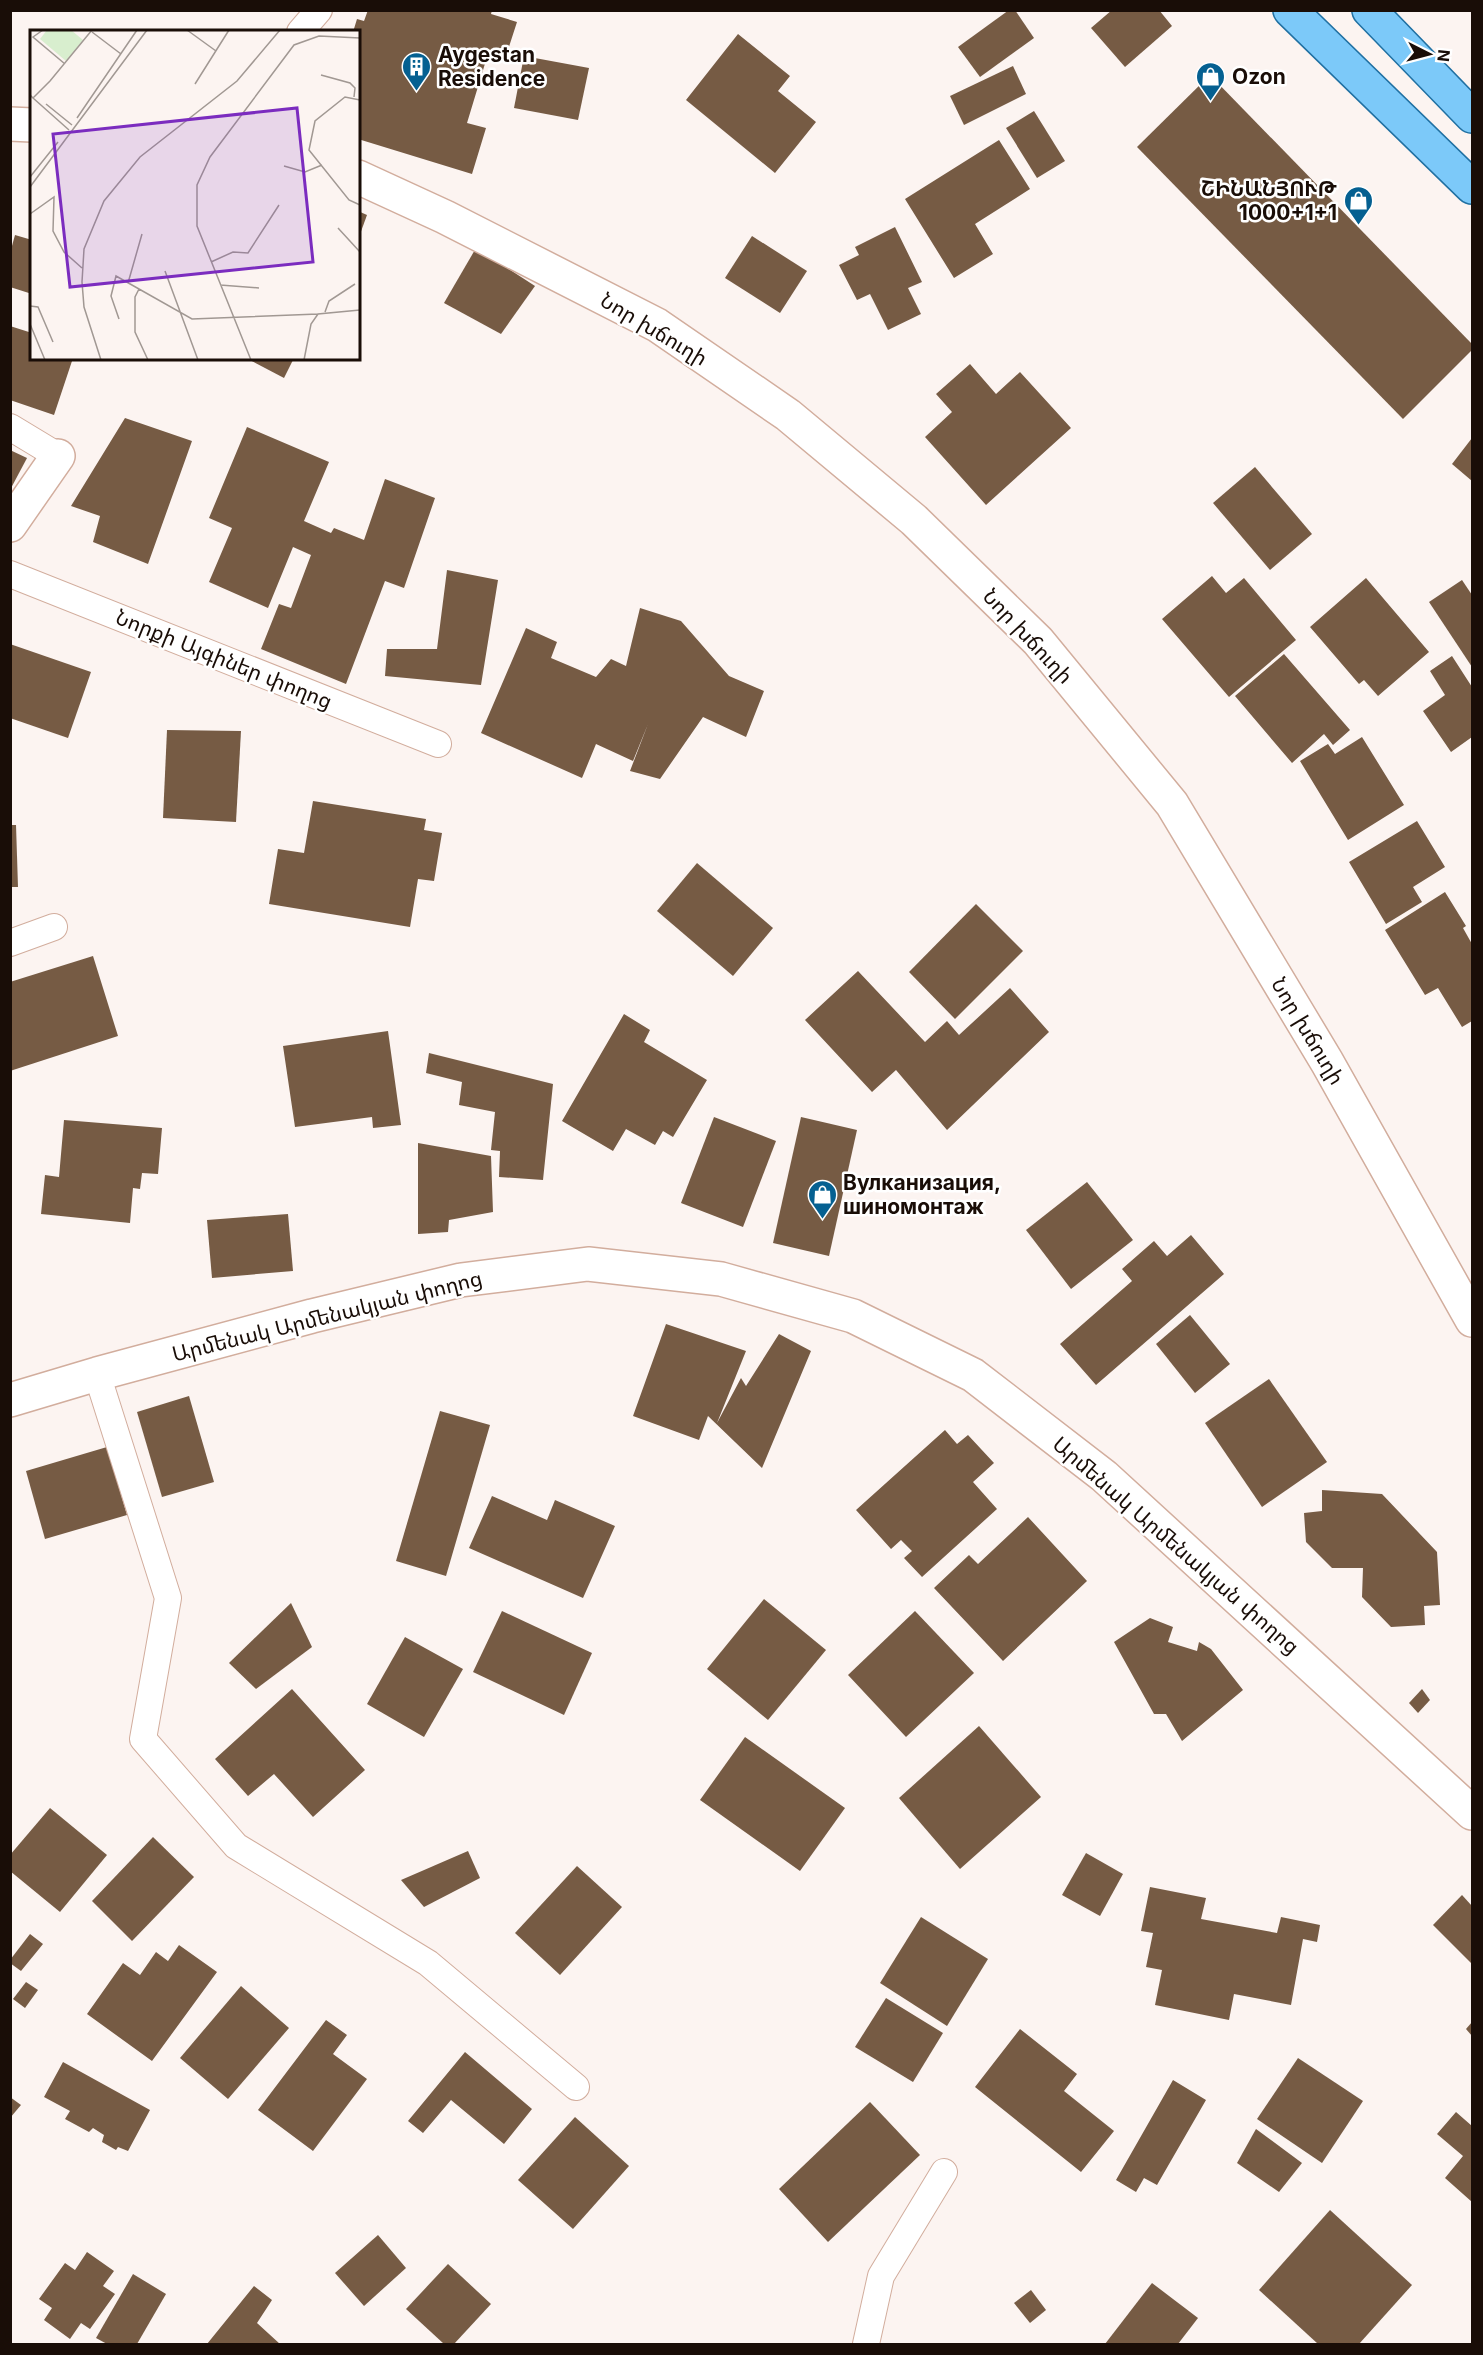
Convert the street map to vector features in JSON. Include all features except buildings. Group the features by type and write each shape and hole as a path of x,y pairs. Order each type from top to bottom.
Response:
{"main road":[{"path":"1290,10 1473,187"},
{"path":"1369,10 1473,116"},
{"path":"10,123 30,125"},
{"name":"Նոր խճուղի","path":"360,178 445,217 570,280 666,332 788,415 914,520 1038,641 1172,804 1327,1062 1473,1320"},
{"path":"10,525 58,456"},
{"name":"Արմենակ Արմենակյան փողոց","path":"10,1401 97,1374 312,1316 461,1280 588,1264 721,1279 853,1316 973,1375 1104,1476 1473,1813"}],"lane":[{"path":"302,30 319,10"},
{"path":"10,427 58,456"},
{"name":"Նորքի Այգիներ փողոց","path":"10,574 438,744"},
{"path":"10,943 54,927"},
{"path":"97,1374 168,1598 143,1739 236,1846 428,1963 576,2087"},
{"path":"866,2344 881,2276 944,2172"}],"place":[{"name":"Aygestan Residence","path":"417,92"},
{"name":"Ozon","path":"1211,102"},
{"name":"ՇԻՆԱՆՅՈՒԹ 1000+1+1","path":"1358,226"},
{"name":"Вулканизация, шиномонтаж","path":"822,1220"}]}
